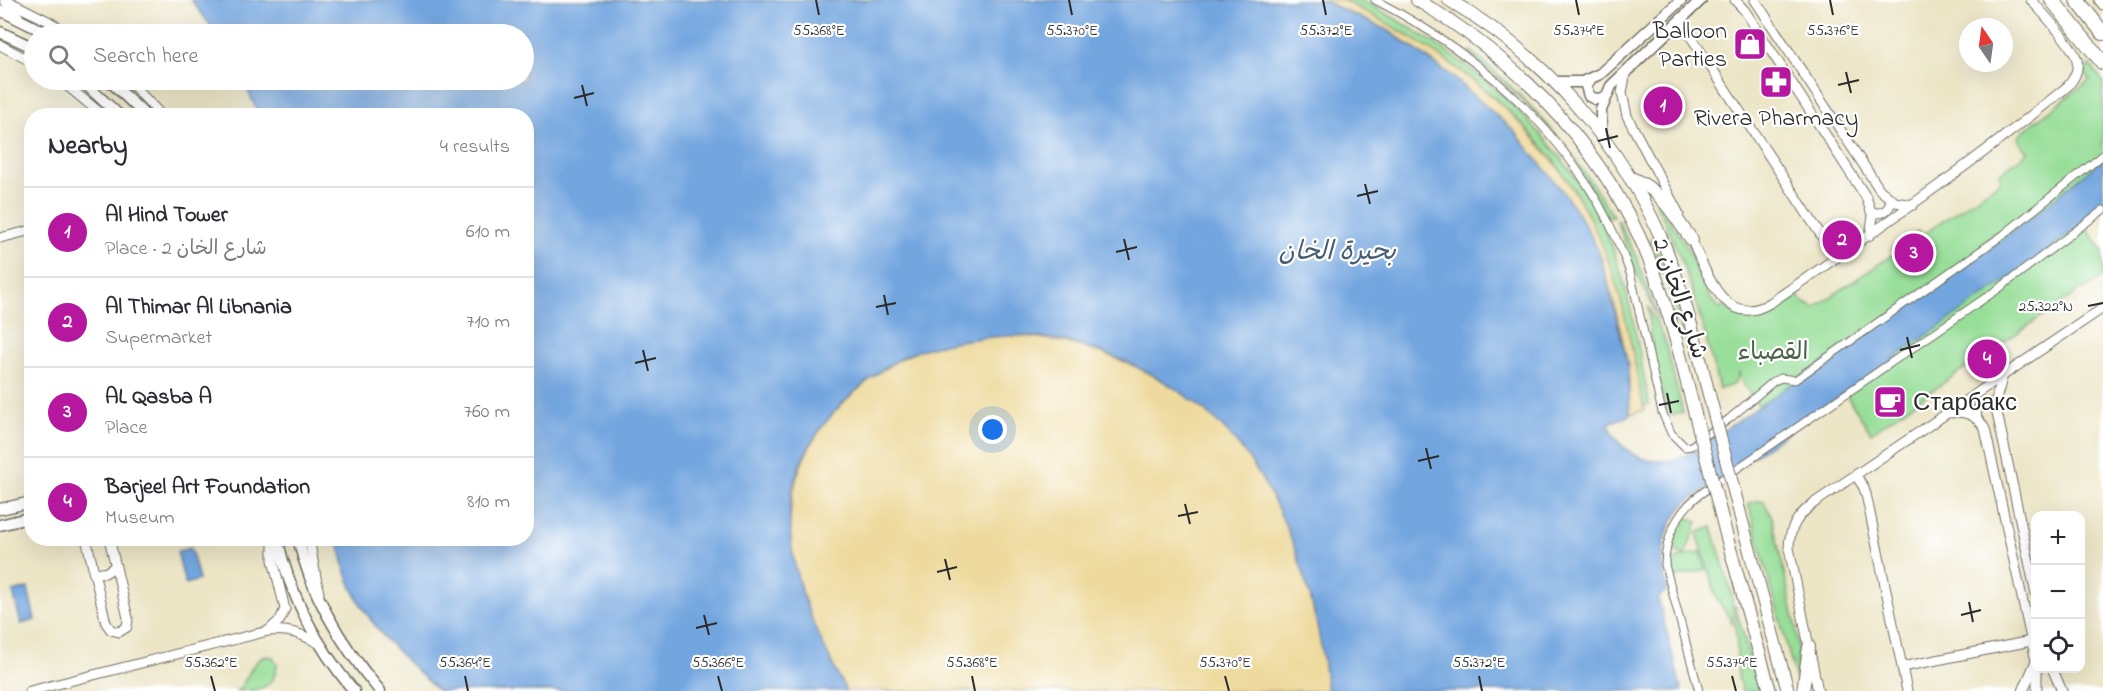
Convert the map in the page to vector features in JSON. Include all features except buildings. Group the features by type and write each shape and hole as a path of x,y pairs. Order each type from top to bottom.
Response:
{"main road":[{"name":"شارع الخان 2","path":"1417,0 1455,24 1509,65 1558,114 1588,150 1628,214 1652,266 1672,326 1770,691"},
{"name":"شارع الخان 2","path":"1449,0 1509,41 1554,82 1602,136 1629,177 1654,224 1673,268 1692,326 1788,691"},
{"path":"2052,0 2103,63"},
{"path":"2077,0 2103,33"},
{"path":"1629,177 1650,187 1662,198 1692,240"},
{"path":"1803,691 1809,647"}],"street":[{"path":"6,0 20,19"},
{"path":"6,0 53,24"},
{"path":"1375,0 1433,33 1496,79 1535,118 1582,177 1609,222 1625,258 1662,412 1671,434 1685,447 1690,446 1729,419 1774,381 1781,378 1795,380 1952,272 2003,235 2103,155"},
{"path":"1554,82 1574,83 1590,80 1605,71 1681,0"},
{"path":"1602,136 1600,117 1605,98 1616,80 1701,0"},
{"path":"1734,0 1745,11 1869,202 1872,212 1870,235"},
{"path":"1755,0 1880,190 1891,200 1900,204 1913,205"},
{"path":"1626,70 1622,93 1627,116 1718,294 1726,303 1742,309 1754,309 1765,306 1913,205 2001,140 2068,86 2074,79 2077,65 2074,52 2031,0"},
{"path":"2099,0 2103,5"},
{"path":"0,10 29,24"},
{"path":"1680,20 1836,258"},
{"path":"0,32 24,43"},
{"path":"0,45 24,58"},
{"path":"1590,80 1586,89 1589,96 1595,99 1605,98"},
{"path":"72,90 94,108"},
{"path":"92,90 111,108"},
{"path":"120,90 138,108"},
{"path":"137,90 154,108"},
{"path":"1872,212 1879,214 1885,212 1890,207 1891,200"},
{"path":"1699,691 1665,565 1670,534 1684,509 1703,492 2014,278 2103,210"},
{"path":"0,238 24,232"},
{"path":"1818,691 1789,548 1791,531 1800,515 2103,308"},
{"path":"2003,375 1996,408 2031,571"},
{"path":"1977,419 1976,412 1981,405 1989,403 1996,408"},
{"path":"1902,667 2031,641 1982,424 1972,415 1960,412 1945,414"},
{"path":"1856,476 1866,494 1906,691"},
{"path":"0,509 24,504"},
{"path":"0,525 24,519"},
{"path":"88,546 107,627 120,632 127,627 128,618 111,546"},
{"path":"268,632 280,620 285,609 273,560 274,546"},
{"path":"278,546 296,597 320,644 354,691"},
{"path":"300,546 319,599 348,650 380,691"},
{"path":"311,546 319,599"},
{"path":"93,572 105,573 116,566"},
{"path":"30,691 268,632 282,630 294,632 320,644"},
{"path":"2023,691 2031,673"},
{"path":"2037,673 2037,691"},
{"path":"2054,673 2062,691"}],"green space":[{"path":"1342,0 1366,2 1439,46 1490,85 1537,130 1558,155 1594,208 1616,257 1633,320 1649,404 1643,406 1625,317 1604,251 1576,192 1551,156 1490,94 1455,67 1381,20"},
{"path":"1471,51 1513,88 1550,127 1582,169 1613,216 1608,218 1570,156 1543,122 1508,87 1469,54"},
{"name":"القصباء","path":"2090,65 2103,81 2103,159 2021,226 1978,257 1759,407 1741,381 1739,373 1733,385 1719,389 1693,294 1677,249 1656,204 1658,201 1686,246 1710,298 1720,310 1722,306 1747,314 1776,312 1798,296 1805,304 1814,308 1895,253 1892,249 1918,231 1922,235 2001,181 2000,173 2028,152 2018,139 2022,132 2090,80 2084,71"},
{"path":"1618,220 1637,259 1659,320 1631,261"},
{"name":"القصباء","path":"2083,223 2103,251 2103,277 1998,346 2001,350 1974,368 1971,364 1871,433 1844,392"},
{"path":"1653,239 1671,284 1685,330 1681,331 1668,285 1649,240"},
{"path":"1648,306 1664,338 1683,413 1670,416 1665,403 1654,362"},
{"path":"1763,500 1772,517 1796,628 1798,647 1796,679 1748,503"},
{"path":"1683,516 1698,522 1685,555 1669,548"},
{"path":"1712,527 1732,594 1733,624 1717,599 1697,533"},
{"path":"1701,552 1706,570 1672,578 1668,561"},
{"path":"1735,605 1759,691 1742,691 1738,676"},
{"path":"265,656 273,657 277,664 276,672 269,684 258,689 237,691 252,667"}],"sand":[{"path":"1321,0 1342,0 1428,48 1503,106 1536,140 1564,176 1589,216 1608,260 1625,316 1644,410 1630,414 1628,365 1615,306 1599,252 1567,197 1515,132 1451,75 1388,30"},
{"path":"1005,335 1033,337 1073,345 1129,364 1163,381 1195,402 1236,441 1272,496 1299,559 1317,626 1327,691 846,691 806,608 795,573 790,530 791,506 802,463 825,424 859,388 888,366 931,347"}],"water":[{"name":"بحيرة الخان","path":"191,0 825,0 828,2 829,0 1321,0 1387,30 1451,75 1515,132 1567,197 1599,252 1628,365 1630,414 1609,423 1618,441 1625,448 1653,461 1679,459 1689,454 1966,265 2023,224 2103,159 2103,207 2037,259 1686,503 1671,523 1667,533 1663,565 1667,590 1658,598 1682,691 1327,691 1311,600 1292,540 1265,484 1229,434 1206,412 1179,392 1151,374 1120,359 1057,340 1006,336 947,343 898,360 872,377 831,415 803,458 792,489 790,506 793,556 805,602 846,691 438,691 373,623 354,592 339,546 534,546 534,108 256,108 248,90 534,90 534,24 209,24"},
{"path":"191,548 199,580 185,584 177,551"},
{"path":"28,588 35,620 21,624 13,592"}],"place":[{"name":"Balloon Parties","path":"1750,44"},
{"name":"Rivera Pharmacy","path":"1776,82"},
{"name":"Al Hind Tower","path":"1663,106"},
{"name":"Al Thimar Al Libnania","path":"1842,240"},
{"name":"AL Qasba A","path":"1914,253"},
{"name":"Barjeel Art Foundation","path":"1987,359"},
{"name":"Старбакс","path":"1890,402"}]}
